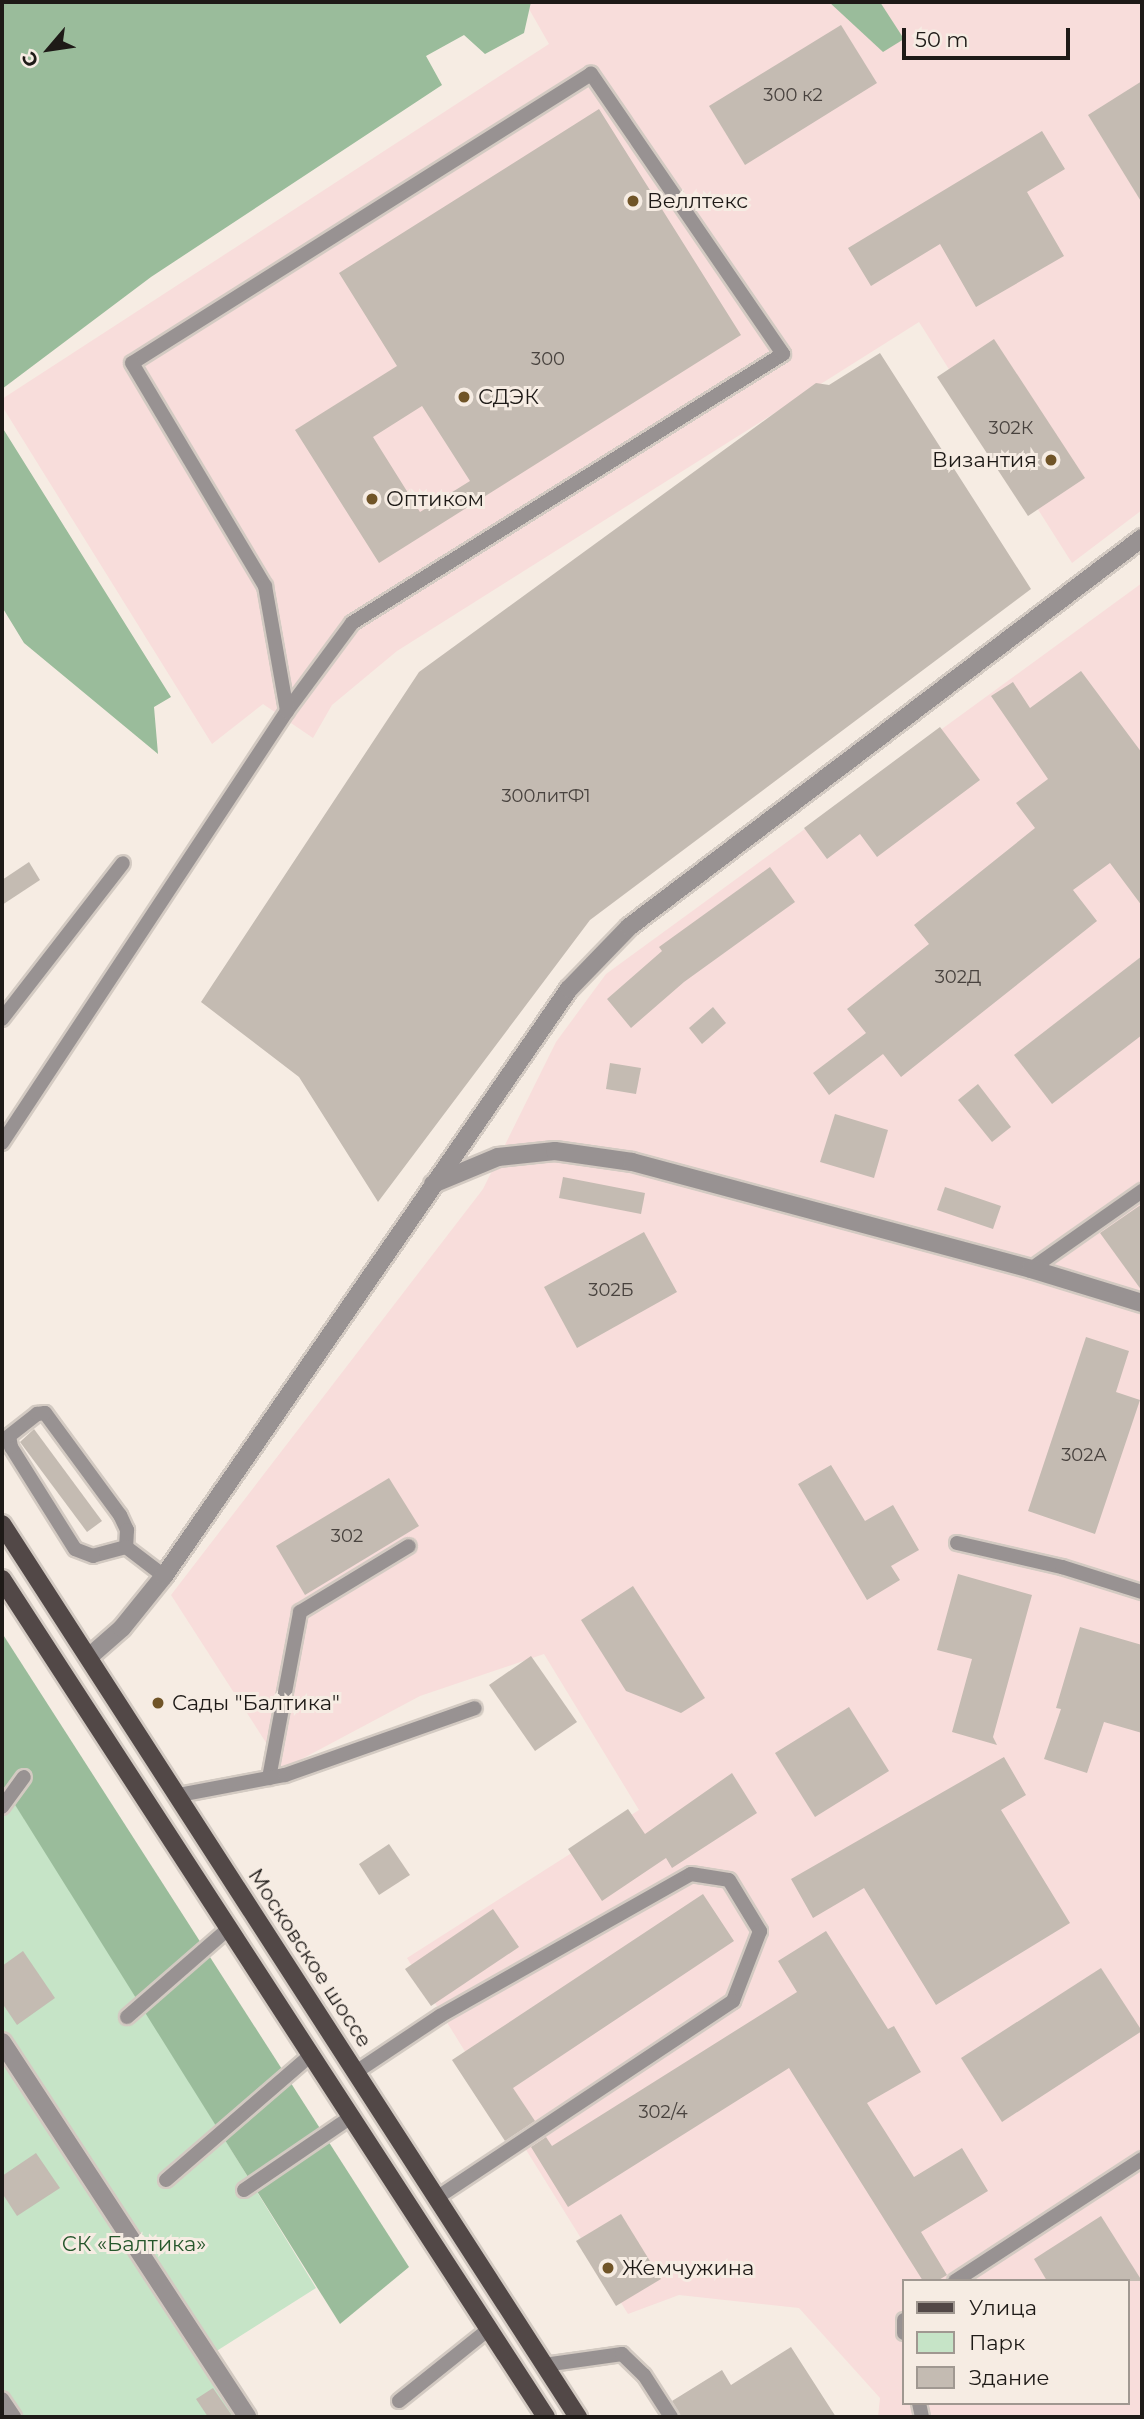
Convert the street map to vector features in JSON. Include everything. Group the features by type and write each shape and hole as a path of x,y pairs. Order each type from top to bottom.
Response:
{"main road":[{"name":"Московское шоссе","path":"2,1524 578,2417"},
{"path":"2,1579 547,2417"},
{"path":"64,1674 89,1657"}],"street":[{"path":"89,1657 122,1628 164,1576 569,989 629,927 1142,538"},
{"path":"432,1184 498,1157 555,1151 632,1162 1031,1269 1142,1303"},
{"path":"2,2042 247,2417"}],"lane":[{"path":"2,1143 287,711 352,623 783,354 591,74 132,363 265,586 287,711"},
{"path":"2,1019 123,863"},
{"path":"1031,1269 1142,1191"},
{"path":"45,1413 120,1515 127,1530 125,1547 93,1556 75,1549 11,1447 9,1436 37,1414 45,1413"},
{"path":"957,1543 1062,1567 1142,1592"},
{"path":"270,1778 300,1612 409,1546"},
{"path":"125,1547 164,1576"},
{"path":"179,1795 270,1778 475,1708"},
{"path":"2,1807 24,1777"},
{"path":"356,2072 440,2016 691,1874 729,1880 760,1931 733,2001 437,2198"},
{"path":"128,2017 229,1928"},
{"path":"166,2179 311,2055"},
{"path":"244,2190 351,2117"},
{"path":"958,2279 1142,2159"},
{"path":"399,2400 489,2329"},
{"path":"544,2365 622,2354 644,2375 671,2417"},
{"path":"2,2399 14,2417"}],"shaded area":[{"path":"525,2 1142,2 1142,510 1072,563 919,322 397,651 332,705 313,738 263,704 212,744 2,406 2,399 549,44"},
{"path":"1142,583 1142,2417 878,2417 880,2398 799,2308 679,2295 628,2314 407,1958 639,1810 544,1654 420,1696 283,1769 171,1595 483,1189 556,1042 606,974"}],"green space":[{"path":"2,2 531,2 524,33 485,54 464,35 426,56 442,85 151,277 2,389"},
{"path":"829,2 880,2 904,39 883,52"},
{"path":"2,427 171,697 154,707 158,754 24,643 2,607"},
{"path":"2,1633 409,2267 340,2324 2,1784"},
{"name":"СК «Балтика»","path":"2,1784 106,1946 316,2288 215,2352 257,2417 2,2417"}],"building":[{"path":"841,25 877,83 745,165 709,106"},
{"path":"1142,81 1142,203 1088,115"},
{"path":"599,109 741,335 379,563 295,430 397,366 339,273","holes":["422,406 470,481 420,512 373,437"]},
{"path":"1042,131 1065,169 1027,192 1064,256 976,307 940,244 871,286 848,248"},
{"path":"994,339 1085,478 1028,516 937,377"},
{"path":"880,353 1031,589 590,920 378,1202 299,1077 201,1002 419,672 816,383 829,385"},
{"path":"1081,671 1142,753 1142,906 1110,863 1073,890 1097,921 901,1077 883,1054 829,1095 813,1073 866,1033 847,1009 929,944 914,925 1035,828 1016,803 1048,779 991,696 1013,682 1030,708"},
{"path":"940,727 980,780 877,857 860,834 827,859 804,828"},
{"path":"29,862 40,880 2,905 2,880"},
{"path":"770,867 795,902 684,982 631,1028 607,999 662,951 659,947"},
{"path":"1142,956 1142,1035 1052,1104 1014,1055"},
{"path":"713,1007 726,1023 702,1044 689,1028"},
{"path":"610,1063 641,1068 636,1094 606,1089"},
{"path":"978,1084 1011,1127 992,1142 958,1100"},
{"path":"835,1114 888,1130 874,1178 820,1162"},
{"path":"563,1177 645,1193 641,1214 559,1198"},
{"path":"945,1187 1001,1206 993,1229 937,1210"},
{"path":"1142,1204 1142,1291 1100,1233"},
{"path":"644,1232 677,1292 577,1348 544,1287"},
{"path":"1086,1337 1129,1351 1116,1392 1140,1400 1095,1534 1028,1511"},
{"path":"34,1429 102,1521 87,1532 20,1442"},
{"path":"831,1465 865,1521 893,1505 919,1550 891,1566 900,1580 867,1600 798,1484"},
{"path":"389,1478 419,1526 305,1595 276,1546"},
{"path":"958,1574 1032,1595 993,1737 997,1745 952,1732 972,1659 937,1650"},
{"path":"633,1586 705,1698 681,1713 626,1691 581,1620"},
{"path":"1080,1627 1142,1645 1142,1733 1104,1722 1087,1773 1044,1759 1061,1709 1056,1708"},
{"path":"531,1656 577,1722 535,1751 489,1685"},
{"path":"849,1707 889,1771 815,1817 775,1753"},
{"path":"1004,1757 1026,1795 1001,1810 1070,1923 936,2005 864,1888 813,1918 791,1879"},
{"path":"732,1773 757,1813 672,1868 666,1858 602,1901 568,1849 628,1809 645,1834"},
{"path":"389,1844 410,1875 379,1895 359,1864"},
{"path":"703,1894 734,1941 513,2088 535,2121 505,2141 452,2060"},
{"path":"493,1909 519,1947 431,2006 405,1969"},
{"path":"826,1931 888,2029 894,2026 921,2072 867,2103 914,2177 962,2148 988,2191 921,2232 947,2275 940,2279 922,2279 789,2068 568,2207 531,2147 546,2137 552,2146 797,1992 778,1961"},
{"path":"23,1951 55,1998 17,2025 2,2003 2,1966"},
{"path":"1101,1968 1142,2031 1002,2122 961,2058"},
{"path":"36,2153 60,2188 17,2216 2,2193 2,2176"},
{"path":"621,2214 661,2279 616,2306 576,2241"},
{"path":"1101,2216 1142,2281 1046,2279 1034,2259"},
{"path":"791,2347 836,2417 681,2416 672,2401 722,2370 731,2385"},
{"path":"213,2388 233,2417 208,2417 196,2399"}],"place":[{"name":"Веллтекс","path":"633,201"},
{"name":"СДЭК","path":"464,397"},
{"name":"Византия","path":"1051,460"},
{"name":"Оптиком","path":"372,499"},
{"name":"Сады \"Балтика\"","path":"158,1703"},
{"name":"Жемчужина","path":"608,2268"}]}
